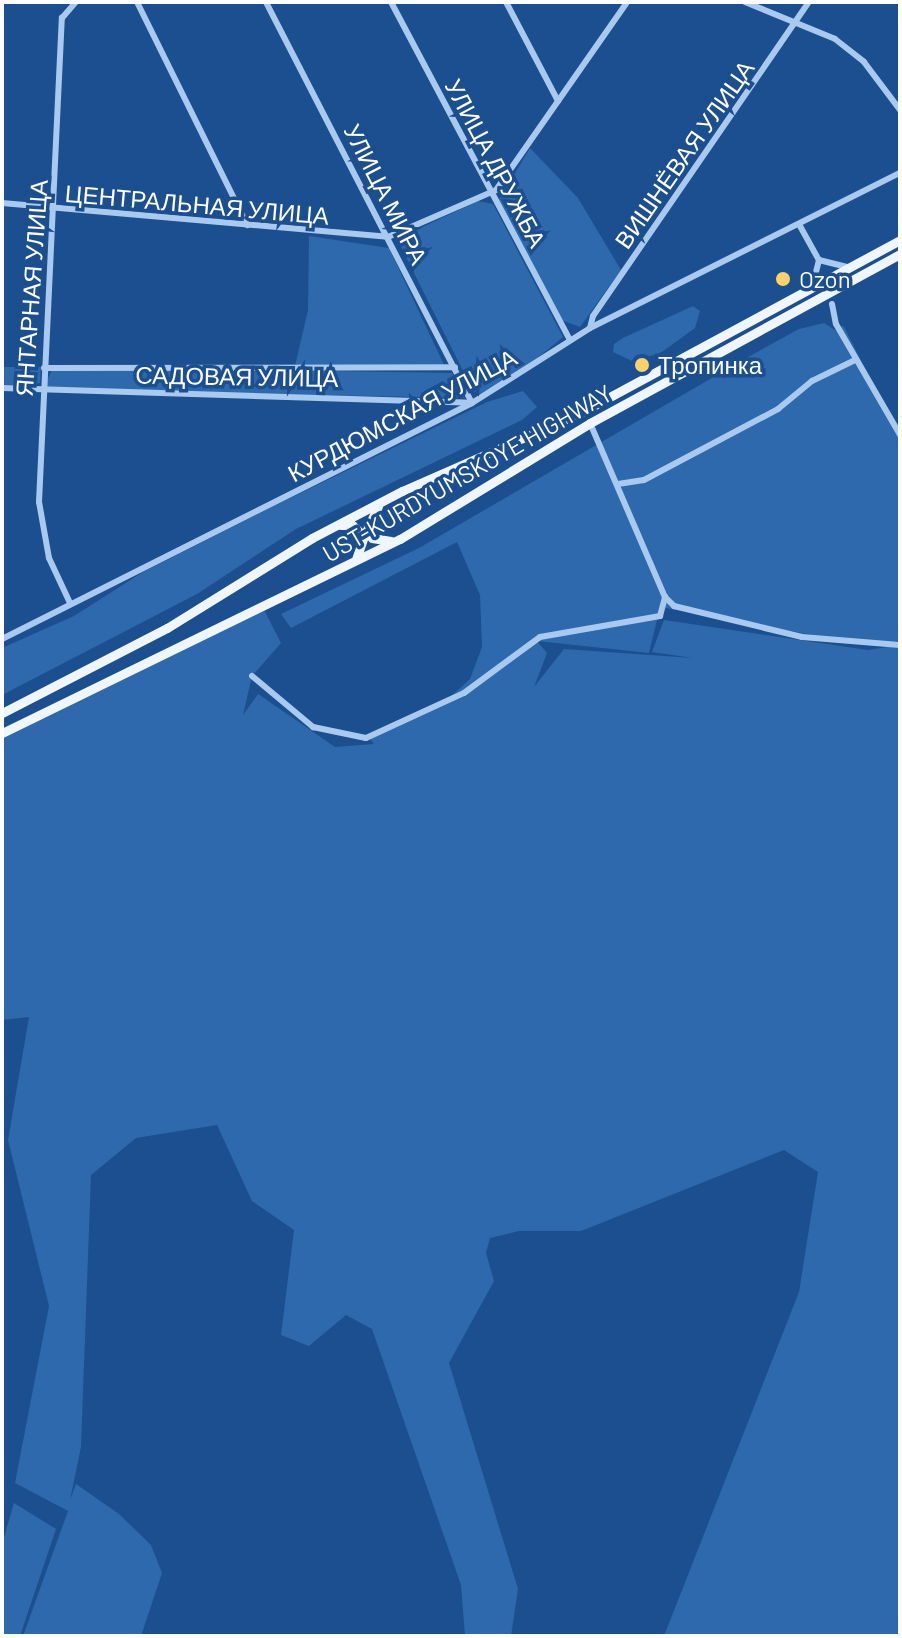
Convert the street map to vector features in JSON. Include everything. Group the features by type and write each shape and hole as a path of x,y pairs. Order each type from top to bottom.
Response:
{"main road":[{"name":"UST-KURDYUMSKOYE HIGHWAY","path":"2,713 167,628 380,503 580,413 900,240"},
{"name":"UST-KURDYUMSKOYE HIGHWAY","path":"2,733 151,656 400,539 590,423 900,254"},
{"path":"380,503 368,519 369,534 378,541 400,539"},
{"path":"337,526 352,525 364,536 362,552 351,564"}],"street":[{"name":"ЯНТАРНАЯ УЛИЦА","path":"70,603 49,558 41,521 42,389 55,209 62,18 76,2"},
{"path":"137,2 247,225"},
{"name":"УЛИЦА МИРА","path":"266,2 472,403"},
{"name":"УЛИЦА ДРУЖБА","path":"391,2 570,340"},
{"path":"506,2 558,101"},
{"path":"388,237 491,195 627,2"},
{"path":"745,2 835,39 864,62 900,110"},
{"name":"ВИШНЁВАЯ УЛИЦА","path":"590,328 593,316 799,23 809,2"},
{"name":"КУРДЮМСКАЯ УЛИЦА","path":"2,639 472,403 590,328 800,226 900,173"},
{"name":"ЦЕНТРАЛЬНАЯ УЛИЦА","path":"2,203 388,237"},
{"path":"800,226 819,260 812,289"},
{"path":"819,260 851,267"},
{"path":"832,304 836,324 900,435"},
{"path":"618,484 644,480 778,409 812,381 855,360"},
{"name":"САДОВАЯ УЛИЦА","path":"44,368 455,367"},
{"name":"САДОВАЯ УЛИЦА","path":"2,388 472,403"},
{"path":"590,423 665,597 674,606 708,612 727,623 802,637 900,645"},
{"path":"252,676 313,727 366,738 464,693 540,637 660,616 665,597"}],"shaded area":[{"path":"530,148 578,198 621,270 580,327 559,319 499,200"},
{"path":"478,201 493,204 563,337 524,369 480,394 473,391 397,239"},
{"path":"309,236 389,248 445,367 295,366 308,310"},
{"path":"693,306 700,311 695,328 662,352 634,362 613,352 614,344 623,338"},
{"path":"824,323 838,332 843,325 900,437 900,641 868,645 660,607 649,653 537,641 547,653 534,687 564,649 693,658 652,652 664,620 868,650 900,645 900,1636 664,1636 799,1292 818,1172 784,1150 581,1231 519,1231 490,1238 486,1253 494,1281 449,1363 518,1589 511,1636 465,1636 461,1585 372,1329 346,1315 309,1346 281,1335 294,1230 252,1201 217,1125 136,1138 91,1175 81,1447 70,1500 76,1484 119,1514 151,1545 162,1573 141,1636 23,1636 68,1511 15,1483 49,1306 8,1140 29,1017 2,1020 2,733 262,606 281,643 252,676 243,715 258,694 335,747 374,744 368,736 447,700 470,679 482,647 480,595 457,542 291,628 281,614 419,548 748,357 799,329"},
{"path":"2,367 41,367 40,383 2,386"},
{"path":"99,367 452,373 465,398 116,391 48,387 46,382 52,370"},
{"path":"523,391 537,407 522,420 296,529 197,594 2,695 2,648 74,616 143,572 270,508 487,402"},
{"path":"14,1503 56,1529 20,1636 2,1636 2,1544"}],"place":[{"name":"Ozon","path":"783,279"},
{"name":"Тропинка","path":"642,365"}]}
